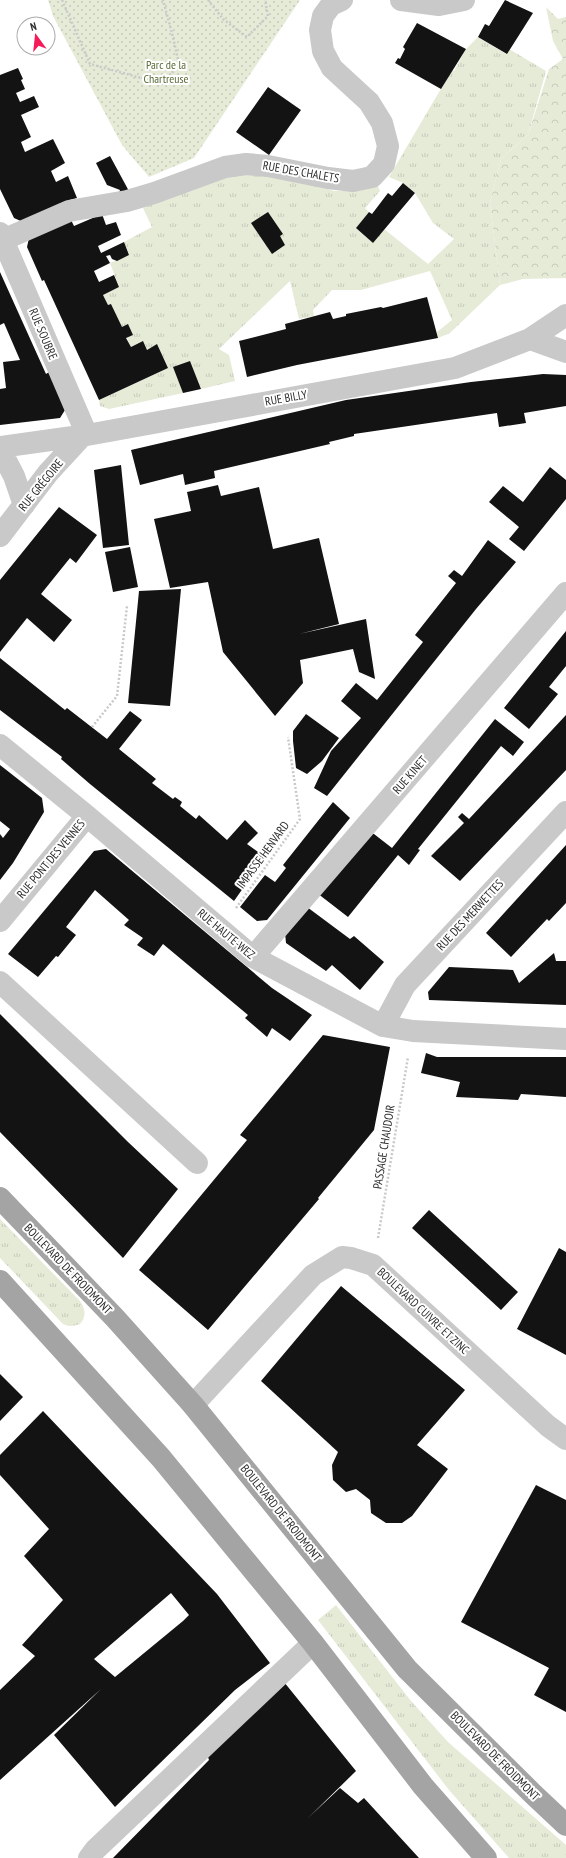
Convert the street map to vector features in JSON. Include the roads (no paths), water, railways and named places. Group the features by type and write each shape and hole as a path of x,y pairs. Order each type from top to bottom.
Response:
{"main road":[{"name":"BOULEVARD DE FROIDMONT","path":"0,1198 114,1318 193,1405 407,1669 566,1825"},
{"path":"0,1281 161,1458 313,1643 423,1786 481,1856"}],"street":[{"name":"RUE DES CHALETS","path":"2,236 69,211 127,201 154,193 225,167 246,164 268,166 328,178 353,181 372,176 384,164 388,146 382,123 369,102 332,68 323,51 320,30 323,16 331,5 342,0"},
{"path":"401,0 439,5 464,0"},
{"name":"RUE SOUBRE","path":"2,236 85,435"},
{"name":"RUE BILLY","path":"0,448 85,435 455,368 530,339 566,315"},
{"path":"530,339 566,352"},
{"name":"RUE GRÉGOIRE","path":"0,536 48,472 85,435"},
{"path":"0,448 14,476 24,506"},
{"name":"RUE KINET","path":"253,957 566,593"},
{"name":"RUE HAUTE-WEZ","path":"0,745 87,816 253,957 383,1026 413,1032 566,1039"},
{"name":"RUE DES MERWETTES","path":"383,1026 405,985 566,812"},
{"name":"RUE PONT DES VENNES","path":"0,921 87,816"},
{"path":"0,982 197,1163"},
{"name":"BOULEVARD CUIVRE ET ZINC","path":"193,1405 313,1275 342,1258 351,1258 373,1265 548,1426 566,1438"},
{"path":"89,1858 95,1850 313,1643"}],"park label":[{"name":"Parc de la Chartreuse","path":"166,72"}]}
